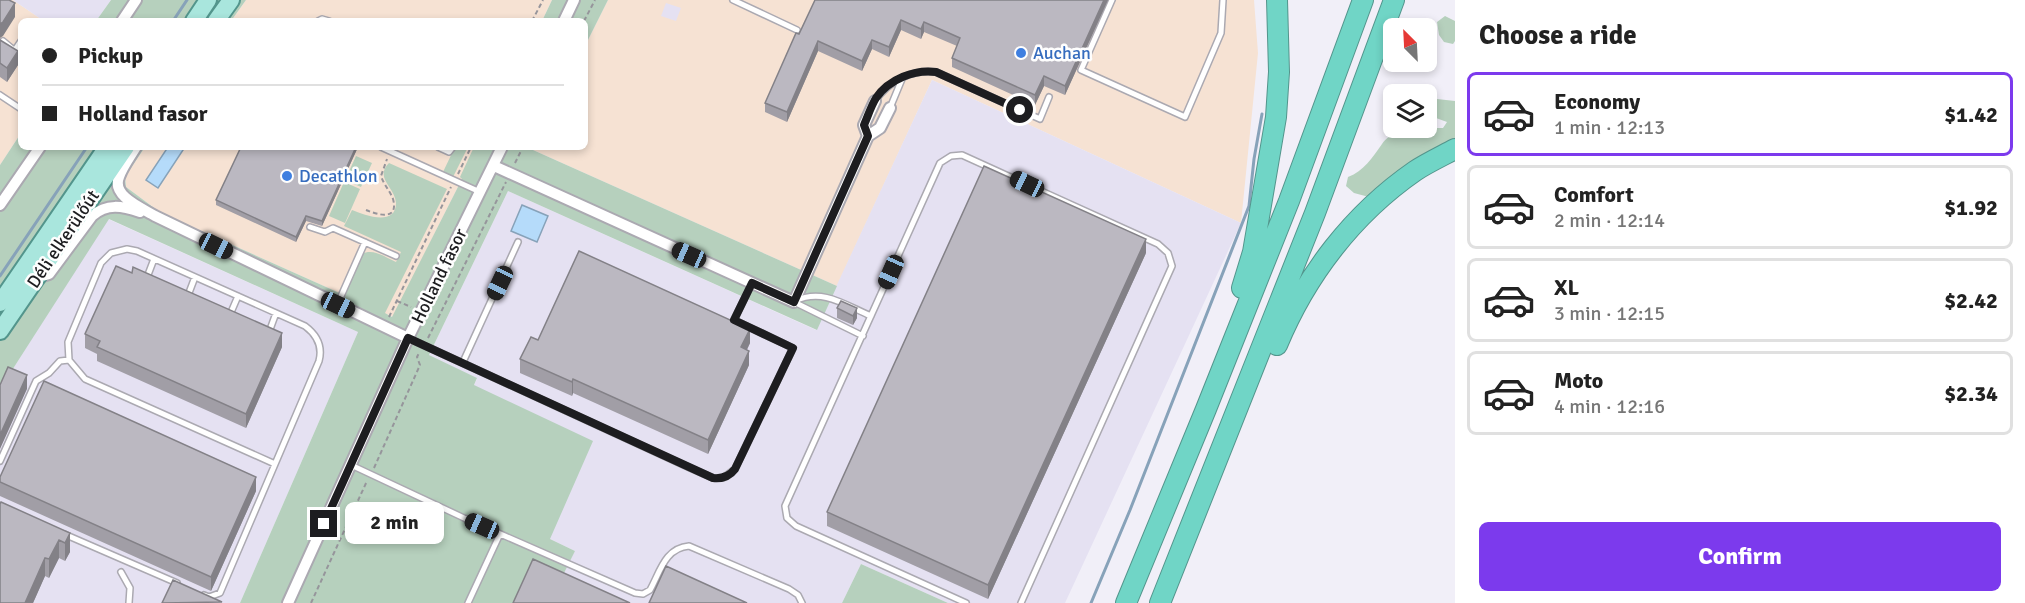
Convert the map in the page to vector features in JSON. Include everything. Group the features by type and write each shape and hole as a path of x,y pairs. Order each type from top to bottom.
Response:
{"highway":[{"path":"1206,409 1211,381 1253,252 1259,220 1276,117 1279,72 1277,0"},
{"path":"1125,603 1289,201 1363,0"},
{"path":"1160,603 1239,409 1394,0"},
{"path":"1239,409 1264,376 1291,313 1337,242 1392,188 1417,170 1455,149"}],"main road":[{"path":"196,18 208,0"},
{"path":"218,18 231,0"},
{"name":"Déli elkerülőút","path":"0,303 105,150"},
{"name":"Déli elkerülőút","path":"0,331 124,150"}],"street":[{"path":"565,18 574,0"},
{"path":"123,18 131,2"},
{"path":"868,136 864,125 875,100"},
{"path":"494,166 794,302 868,136 880,128 890,108"},
{"path":"0,205 38,150"},
{"path":"134,150 117,183 123,196 155,216 408,338"},
{"name":"Holland fasor","path":"288,603 408,338 501,150"},
{"path":"37,278 49,274 92,216 99,211 115,206 155,216"}],"lane":[{"path":"733,0 797,30"},
{"path":"1112,0 1081,70 1185,117 1221,33 1223,0"},
{"path":"3,41 18,53"},
{"path":"15,50 18,46"},
{"path":"875,100 887,87 902,78 920,72 936,72 1040,119 1049,97"},
{"path":"890,108 902,78"},
{"path":"0,95 18,106"},
{"path":"387,150 480,193"},
{"path":"966,603 796,526 785,513 786,500 940,164 956,154 1158,244 1168,253 1172,266 1021,603"},
{"path":"310,227 325,232 333,228 396,256"},
{"path":"338,305 365,242"},
{"path":"463,362 518,242"},
{"path":"198,592 209,597 220,592 275,464 321,355 319,342 312,331 137,251 128,249 111,253 101,263 68,342 69,360 85,378 275,464"},
{"path":"145,281 154,259"},
{"path":"186,300 195,277"},
{"path":"408,338 688,467 713,478 723,478 735,469 793,348 734,320 752,283"},
{"path":"229,318 238,296"},
{"path":"794,302 807,296 823,296 871,316"},
{"path":"794,302 863,336"},
{"path":"267,336 276,314"},
{"path":"0,461 36,381 49,373 60,360 69,360"},
{"path":"351,465 635,593 643,594 650,590 668,556 681,547 688,546 789,589 798,595 802,603"},
{"path":"58,531 187,588"},
{"path":"468,603 500,534"},
{"path":"121,572 130,588 129,603"}],"path":[{"path":"534,18 543,0"},
{"path":"586,18 595,0"},
{"path":"384,327 470,150"},
{"path":"311,603 420,365 417,355 425,345 522,150"},
{"path":"366,210 380,216 390,213 392,209 394,201 381,176 388,155"}],"shaded area":[{"path":"0,0 13,0 40,18 18,18 18,138 0,165"},
{"path":"13,0 111,0 98,18 40,18"},
{"path":"246,0 552,0 543,18 233,18"},
{"path":"608,0 1254,0 1258,53 1241,223 932,80 837,286 533,150 588,150 588,40"},
{"path":"666,3 681,8 676,21 661,16"},
{"path":"932,80 1241,223 1065,603 948,603 861,564 842,603 514,603 575,551 550,539 474,385 477,379 429,355 508,191 816,330"},
{"path":"143,150 476,150 393,317 161,213 126,187 125,177"},
{"path":"108,219 358,332 240,603 0,603 0,389"}],"green space":[{"path":"111,0 246,0 233,18 98,18"},
{"path":"552,0 608,0 588,40 588,18 543,18"},
{"path":"1445,16 1455,21 1453,44 1444,42 1439,35 1437,22"},
{"path":"1437,99 1455,101 1455,140 1369,197 1354,193 1346,186 1348,177 1363,168 1388,138 1437,138 1437,128 1443,128 1447,122 1437,118"},
{"path":"18,138 18,150 143,150 125,177 126,187 161,213 344,295 362,254 375,253 396,262 401,252 344,226 352,210 385,217 391,215 395,210 395,197 384,178 385,168 389,163 447,189 385,313 392,317 462,179 460,177 473,150 533,150 837,286 817,330 508,191 429,355 477,378 474,385 593,441 550,539 575,551 556,589 514,603 240,603 358,332 109,219 0,389 0,165"},
{"path":"454,150 466,150 453,177 443,172"},
{"path":"356,156 372,163 361,187 345,180"},
{"path":"344,182 360,189 345,223 329,216"},
{"path":"861,564 948,603 842,603"}],"water":[{"path":"166,150 183,150 158,188 146,180"},
{"path":"522,205 548,216 537,242 511,231"}],"building":[{"path":"0,0 15,3 0,24"},
{"name":"Auchan","path":"815,0 1104,0 1065,86 1044,76 1035,95 952,58 960,38 924,22 921,29 901,20 889,47 872,40 862,61 818,41 787,112 765,103 796,33 799,34"},
{"path":"0,40 18,51 7,68 0,63"},
{"name":"Decathlon","path":"240,150 355,150 322,221 306,216 296,237 216,200"},
{"path":"984,166 1146,239 988,585 827,512"},
{"path":"579,251 750,329 741,347 749,351 708,440 573,379 572,382 520,359 531,337 538,340"},
{"path":"116,266 132,273 133,267 282,333 246,414 97,347 100,341 85,334"},
{"path":"841,301 857,308 853,316 837,308"},
{"path":"8,367 27,375 0,435 0,385"},
{"path":"44,381 256,477 211,577 0,482 0,477"},
{"path":"1,502 70,533 65,543 59,540 49,559 45,558 25,603 0,603"},
{"path":"533,559 630,603 513,603"},
{"path":"666,566 747,603 649,603"},
{"path":"173,580 222,602 162,603"}],"waterway":[{"path":"175,18 187,0"},
{"path":"1091,603 1130,510 1249,206 1262,114"},
{"path":"0,276 85,150"}],"place":[{"name":"Auchan","path":"1021,53"},
{"name":"Decathlon","path":"287,176"}],"route":[{"path":"324,524 408,338 713,478 728,476 735,469 793,348 734,320 752,283 794,302 868,136 864,125 880,93 912,74 936,72 1020,110"}]}
